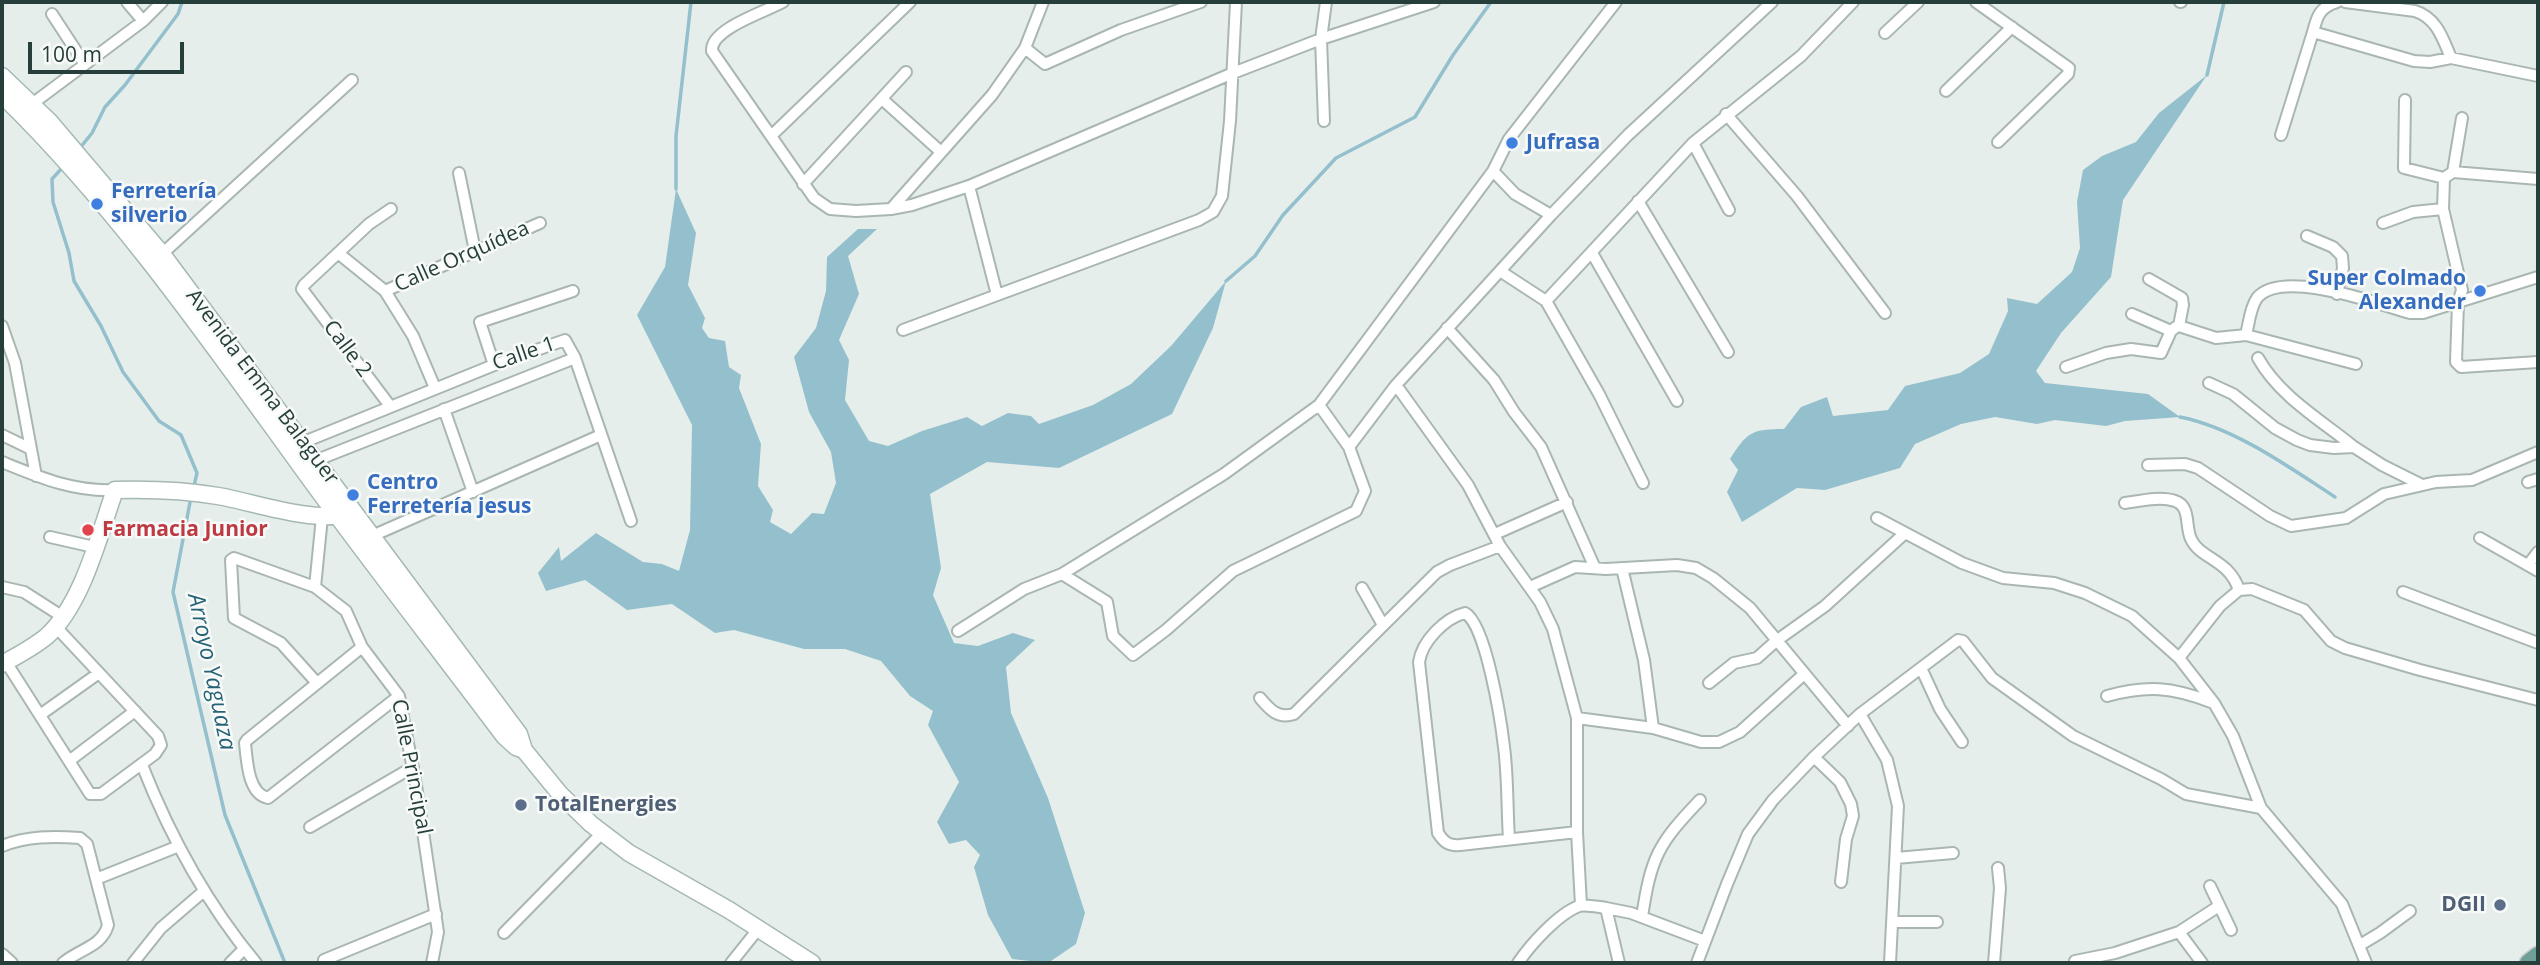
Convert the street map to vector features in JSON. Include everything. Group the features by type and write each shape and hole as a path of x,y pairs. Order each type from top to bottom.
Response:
{"main road":[{"path":"2529,963 2538,956"}],"street":[{"path":"127,2 143,21"},
{"path":"32,104 143,21 162,2"},
{"path":"782,2 728,28 711,44 716,59 803,184 819,204 830,209 891,209 912,205 969,186 1233,73 1321,39 1432,2"},
{"path":"771,136 910,2"},
{"path":"1025,48 1045,64 1122,30 1201,2"},
{"path":"903,330 1199,220 1213,212 1222,196 1233,73 1236,2"},
{"path":"1324,121 1321,39 1326,2"},
{"path":"958,631 1024,589 1062,574 1224,474 1318,405 1493,171 1509,139 1616,2"},
{"path":"1349,447 1396,385 1551,215 1628,135 1772,2"},
{"path":"1546,302 1693,143 1801,56 1853,2"},
{"path":"1885,33 1918,2"},
{"path":"1976,2 2067,64 2068,74 1997,142"},
{"path":"2281,135 2318,14 2328,5 2337,2"},
{"path":"2344,2 2424,14 2438,29 2451,58"},
{"path":"891,209 992,94 1025,48 1039,4"},
{"path":"52,14 84,63"},
{"path":"1946,91 2012,27"},
{"path":"2313,32 2414,61 2430,62 2451,58 2538,76"},
{"path":"803,184 906,72"},
{"name":"Avenida Emma Balaguer","path":"2,76 32,104 43,126"},
{"path":"163,254 352,80"},
{"name":"Avenida Emma Balaguer","path":"2,95 43,126 163,254 193,306 330,516 504,736 516,747 524,750"},
{"path":"882,99 941,152"},
{"path":"2404,100 2404,169 2449,175 2538,179"},
{"path":"1726,114 1797,196 1885,313"},
{"path":"2462,118 2443,209 2462,286 2458,303 2456,362 2461,367 2538,362"},
{"path":"1693,143 1729,210"},
{"path":"1493,171 1515,194 1551,215"},
{"path":"459,173 475,251"},
{"path":"969,186 997,295"},
{"name":"Avenida Emma Balaguer","path":"106,196 304,442 519,734 524,750 560,794 602,833 629,853 759,928 812,963"},
{"path":"1637,201 1728,352"},
{"path":"391,209 369,224 338,253 385,291 413,336 435,388"},
{"path":"2383,223 2413,212 2443,209"},
{"name":"Calle Orquídea","path":"385,291 540,223"},
{"path":"2307,236 2333,247 2342,256 2343,268 2337,293"},
{"name":"Calle 2","path":"338,253 304,285 304,293 390,406"},
{"path":"1592,253 1677,401"},
{"path":"1500,271 1546,302 1599,394 1643,483"},
{"path":"2246,335 2255,302 2269,290 2293,286 2311,287 2410,313 2423,313 2538,277"},
{"path":"2066,367 2106,353 2131,349 2161,353 2175,328 2183,306 2182,298 2149,279"},
{"path":"494,365 480,321 573,291"},
{"path":"2132,314 2216,338 2246,335 2356,364"},
{"path":"2,326 15,363 36,476"},
{"path":"1447,328 1494,380 1541,447 1595,568"},
{"name":"Calle 1","path":"304,442 435,388 565,340 575,358 631,521"},
{"path":"317,460 575,358"},
{"path":"2258,358 2280,388 2354,447 2422,485"},
{"path":"2209,383 2233,394 2275,428 2297,440 2310,445 2334,448 2354,447"},
{"path":"1396,385 1468,485 1500,547 1530,587 1553,629 1577,718 1577,832 1581,905"},
{"path":"1062,574 1107,602 1112,636 1133,655 1233,571 1356,511 1365,491 1349,447 1318,405"},
{"path":"444,409 473,492"},
{"path":"2,435 29,448"},
{"path":"372,536 601,435"},
{"path":"2147,465 2185,464 2198,468 2270,516 2291,526 2347,518 2379,496 2436,482 2472,480 2538,452"},
{"path":"2,462 74,488 158,489 330,516 355,512"},
{"path":"2,587 24,592 60,622 99,673 158,736 161,745 155,754 101,794 90,794 4,663 46,637 60,622 82,583 115,490"},
{"path":"2125,503 2152,499 2174,500 2179,503 2185,512 2190,539 2195,546 2224,566 2237,582 2239,590"},
{"path":"1495,534 1567,502"},
{"path":"315,587 330,516"},
{"path":"1877,518 1962,563 2003,578 2054,583 2085,593 2133,616 2179,657 2214,703 2233,736 2261,808 2342,904 2366,963"},
{"path":"1709,684 1734,663 1757,657 1825,607 1904,534"},
{"path":"50,537 94,547"},
{"path":"2480,538 2533,568 2538,552"},
{"path":"1260,698 1271,711 1279,715 1294,713 1437,572 1500,547"},
{"name":"Calle Principal","path":"317,683 283,645 234,618 231,560 234,558 315,587 346,611 362,647 399,695 436,914 438,932 432,963"},
{"path":"1530,587 1575,567 1677,565 1696,568 1740,598 1764,623 1803,675 1848,726"},
{"path":"1622,568 1644,660 1653,728"},
{"path":"1362,588 1383,625"},
{"path":"2179,657 2220,606 2239,590 2252,589 2304,610 2331,641 2346,648 2538,700"},
{"path":"2403,593 2538,643"},
{"path":"1509,839 1504,748 1488,661 1473,620 1469,614 1461,614 1448,621 1431,637 1420,653 1419,662 1436,825 1442,839 1453,845 1577,832"},
{"path":"1697,963 1748,834 1773,800 1860,714 1958,640 1963,641 1993,678 2073,736 2186,794 2261,808"},
{"path":"362,647 245,743 254,791 261,797 268,798 399,695"},
{"path":"1921,668 1940,709 1962,742"},
{"path":"40,715 99,673"},
{"path":"1577,718 1653,728 1701,741 1719,742 1740,732 1803,675"},
{"path":"2108,696 2153,687 2185,692 2214,703"},
{"path":"69,761 135,711"},
{"path":"1860,714 1887,760 1898,806 1890,963"},
{"path":"1814,757 1840,782 1852,804 1853,816 1846,839 1841,882"},
{"path":"142,765 160,813 204,891 256,963"},
{"path":"310,827 413,767"},
{"path":"1642,917 1647,881 1654,858 1662,843 1700,800"},
{"path":"504,933 602,833"},
{"path":"2,846 30,838 80,838 87,844 108,925 106,935 98,943 72,955 63,963"},
{"path":"96,879 179,846"},
{"path":"1896,858 1953,853"},
{"path":"1994,963 2000,888 1998,868"},
{"path":"2210,886 2231,930"},
{"path":"133,963 161,928 204,891"},
{"path":"1518,963 1536,940 1581,905 1620,909 1705,941"},
{"path":"2075,961 2116,958 2179,933 2219,906"},
{"path":"1606,908 1619,963"},
{"path":"2360,945 2410,911"},
{"path":"324,960 436,914"},
{"path":"1893,922 1937,922"},
{"path":"731,963 759,928"},
{"path":"2179,933 2202,963"},
{"path":"230,963 244,949"},
{"path":"2,955 12,963"}],"water":[{"path":"2207,75 2123,200 2111,277 2061,333 2036,371 2045,383 2148,394 2180,417 2125,421 2106,426 2055,420 2037,424 1995,417 1961,424 1915,444 1900,468 1825,490 1797,488 1742,522 1727,492 1738,470 1730,459 1746,438 1757,431 1784,429 1801,407 1827,397 1833,416 1888,410 1905,386 1960,373 1989,354 2008,311 2007,298 2037,304 2072,272 2080,248 2077,202 2083,170 2102,156 2136,142 2159,113"},
{"path":"676,189 696,233 688,285 705,318 702,328 709,338 725,341 729,367 741,375 739,388 761,444 758,486 773,510 770,522 791,534 812,513 824,514 836,483 831,452 809,412 794,357 816,328 826,291 827,257 858,229 877,229 848,256 859,294 839,340 849,360 845,400 869,441 888,446 922,431 967,417 982,426 1008,413 1031,416 1039,424 1093,405 1131,384 1171,346 1226,281 1213,328 1172,414 1059,468 987,462 930,494 941,568 933,595 954,643 978,646 1013,633 1035,640 1006,667 1011,713 1048,798 1085,913 1076,944 1048,963 1012,959 988,915 974,867 980,855 966,840 949,844 937,822 959,782 928,725 933,711 910,696 881,661 845,649 804,649 734,630 715,633 672,604 627,610 585,580 546,591 538,573 559,547 561,561 596,533 643,562 662,564 679,571 690,530 692,425 637,315 665,267"}],"waterway":[{"name":"Arroyo Yaguaza","path":"80,148 92,133 105,107 125,85 178,14 182,2"},
{"path":"676,189 676,136 691,2"},
{"path":"1226,281 1255,256 1283,215 1336,158 1415,117 1453,55 1491,2"},
{"path":"2207,75 2224,2"},
{"name":"Arroyo Yaguaza","path":"63,167 52,179 53,202 69,253 74,281 101,326 123,372 159,421 181,435 197,473 194,486"},
{"path":"2180,417 2201,422 2241,439 2335,497"},
{"name":"Arroyo Yaguaza","path":"191,497 173,592 225,815 285,963"}],"place":[{"name":"Jufrasa","path":"1512,143"},
{"name":"Ferretería silverio","path":"97,204"},
{"name":"Super Colmado Alexander","path":"2480,291"},
{"name":"Centro Ferretería jesus","path":"353,495"},
{"name":"Farmacia Junior","path":"88,530"},
{"name":"TotalEnergies","path":"521,805"},
{"name":"DGII","path":"2500,905"}]}
